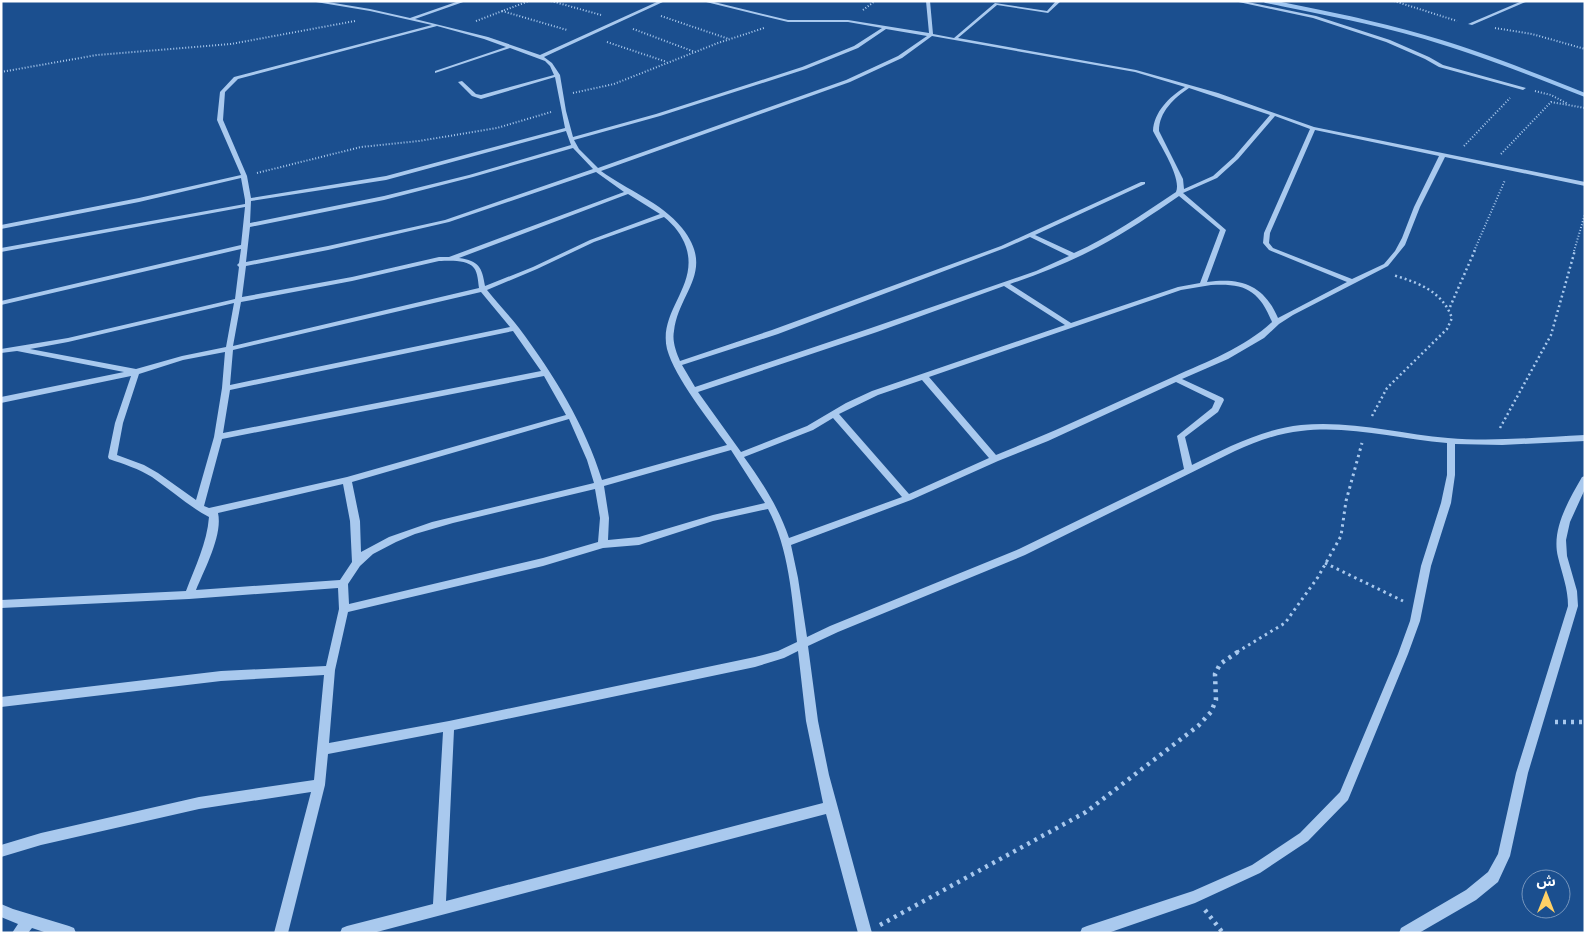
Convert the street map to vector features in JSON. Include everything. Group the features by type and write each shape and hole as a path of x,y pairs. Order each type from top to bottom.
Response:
{"street":[{"path":"312,1 390,14 436,25 512,46 552,64 558,75 563,109 568,129 574,142 597,170 664,215 681,231 687,240 694,261 690,283 670,324 670,346 693,391 770,506 786,543 794,578 814,729 830,807 865,933"},
{"path":"409,19 464,1"},
{"path":"540,57 664,1"},
{"path":"704,1 788,21 834,20 886,27 1121,68 1189,86 1313,128 1585,184"},
{"path":"928,1 931,35"},
{"path":"955,39 996,4 1011,4 1048,12 1060,1"},
{"path":"1236,1 1314,18 1348,28 1404,48 1441,66 1523,88"},
{"path":"1470,24 1526,1"},
{"path":"1546,1 1564,1"},
{"path":"199,507 218,437 226,388 229,349 238,300 240,265 244,246 248,203 244,176 220,120 223,92 236,78 436,25"},
{"path":"246,226 384,198 471,176 804,68 856,47 886,27"},
{"path":"240,265 328,248 447,221 597,170 868,72 906,53 931,35"},
{"path":"437,72 512,46"},
{"path":"460,82 474,95 481,96 558,75"},
{"path":"1179,193 1182,188 1180,179 1156,131 1155,125 1161,112 1182,90 1189,86"},
{"path":"693,391 1005,284 1075,256 1111,237 1179,193 1215,177 1236,158 1273,115"},
{"path":"1313,128 1268,233 1266,243 1271,249 1353,282"},
{"path":"1,250 281,196 386,178 568,129"},
{"path":"786,543 908,498 1045,439 1175,379 1239,349 1261,336 1276,322 1376,270 1395,256 1407,238 1411,222 1443,154"},
{"path":"1,227 140,200 244,176"},
{"path":"678,364 784,329 1003,247 1142,183"},
{"path":"1,351 68,340 238,300 352,279 422,262 452,259 630,192"},
{"path":"1179,193 1223,230 1203,284"},
{"path":"1,400 136,372 182,358 229,349 483,289 535,268 592,241 664,215"},
{"path":"1029,234 1075,256"},
{"path":"1,303 244,246"},
{"path":"452,259 474,264 478,269 483,289 515,328 546,373 571,416 599,485 605,519 603,544"},
{"path":"738,456 810,428 875,392 924,377 1180,288 1203,284 1230,283 1251,289 1261,295 1276,322"},
{"path":"1005,284 1071,326"},
{"path":"226,388 515,328"},
{"path":"12,348 136,372"},
{"path":"136,372 119,423 112,457 141,467 199,507 214,515 213,529 207,550 189,595"},
{"path":"218,437 546,373"},
{"path":"924,377 995,459"},
{"path":"1175,379 1220,400 1215,410 1181,436 1188,469"},
{"path":"834,414 908,498"},
{"path":"208,512 347,480 571,416"},
{"path":"324,749 450,726 755,662 780,655 834,629 1022,552 1188,469 1254,440 1300,428 1331,427 1366,430 1451,441 1492,442 1585,438"},
{"path":"1087,933 1195,897 1256,868 1304,837 1344,796 1403,654 1418,608 1426,566 1446,503 1451,475 1451,441"},
{"path":"281,933 319,785 324,749 330,670 344,610 343,584 357,562 377,547 402,536 440,524 599,485 732,447"},
{"path":"1406,933 1471,895 1493,877 1504,856 1522,773 1573,606 1574,594 1561,548 1562,530 1585,479"},
{"path":"347,480 355,521 357,562"},
{"path":"344,610 543,562 603,544 639,541 713,518 770,506"},
{"path":"1,604 189,595 343,584"},
{"path":"1,702 221,676 330,670"},
{"path":"439,910 450,726"},
{"path":"1,851 190,805 319,785"},
{"path":"348,933 830,807"},
{"path":"1,910 69,933"},
{"path":"19,933 29,921"}],"path":[{"path":"455,30 529,1"},
{"path":"551,1 622,20"},
{"path":"644,10 730,39"},
{"path":"502,11 588,35 668,63"},
{"path":"1,72 97,55 231,44 390,14"},
{"path":"560,95 614,84 730,39 788,21"},
{"path":"616,23 695,52"},
{"path":"1453,157 1502,106 1523,88 1551,95 1568,104"},
{"path":"1490,164 1519,136 1534,117 1551,102 1585,108"},
{"path":"244,176 361,147 419,141 498,128 563,109"},
{"path":"1450,308 1510,169"},
{"path":"1492,442 1551,335 1585,214"},
{"path":"875,928 1086,812 1198,726 1211,712 1216,700 1215,674 1220,664 1254,640 1285,623 1325,563 1340,536 1346,501 1366,430 1387,388 1447,329 1452,318 1450,308 1442,298 1424,286 1376,270"},
{"path":"1325,563 1418,608"},
{"path":"1537,721 1585,722"},
{"path":"1195,897 1223,933"}],"waterway":[{"path":"1266,1 1354,19 1420,36 1496,60 1585,95"}]}
